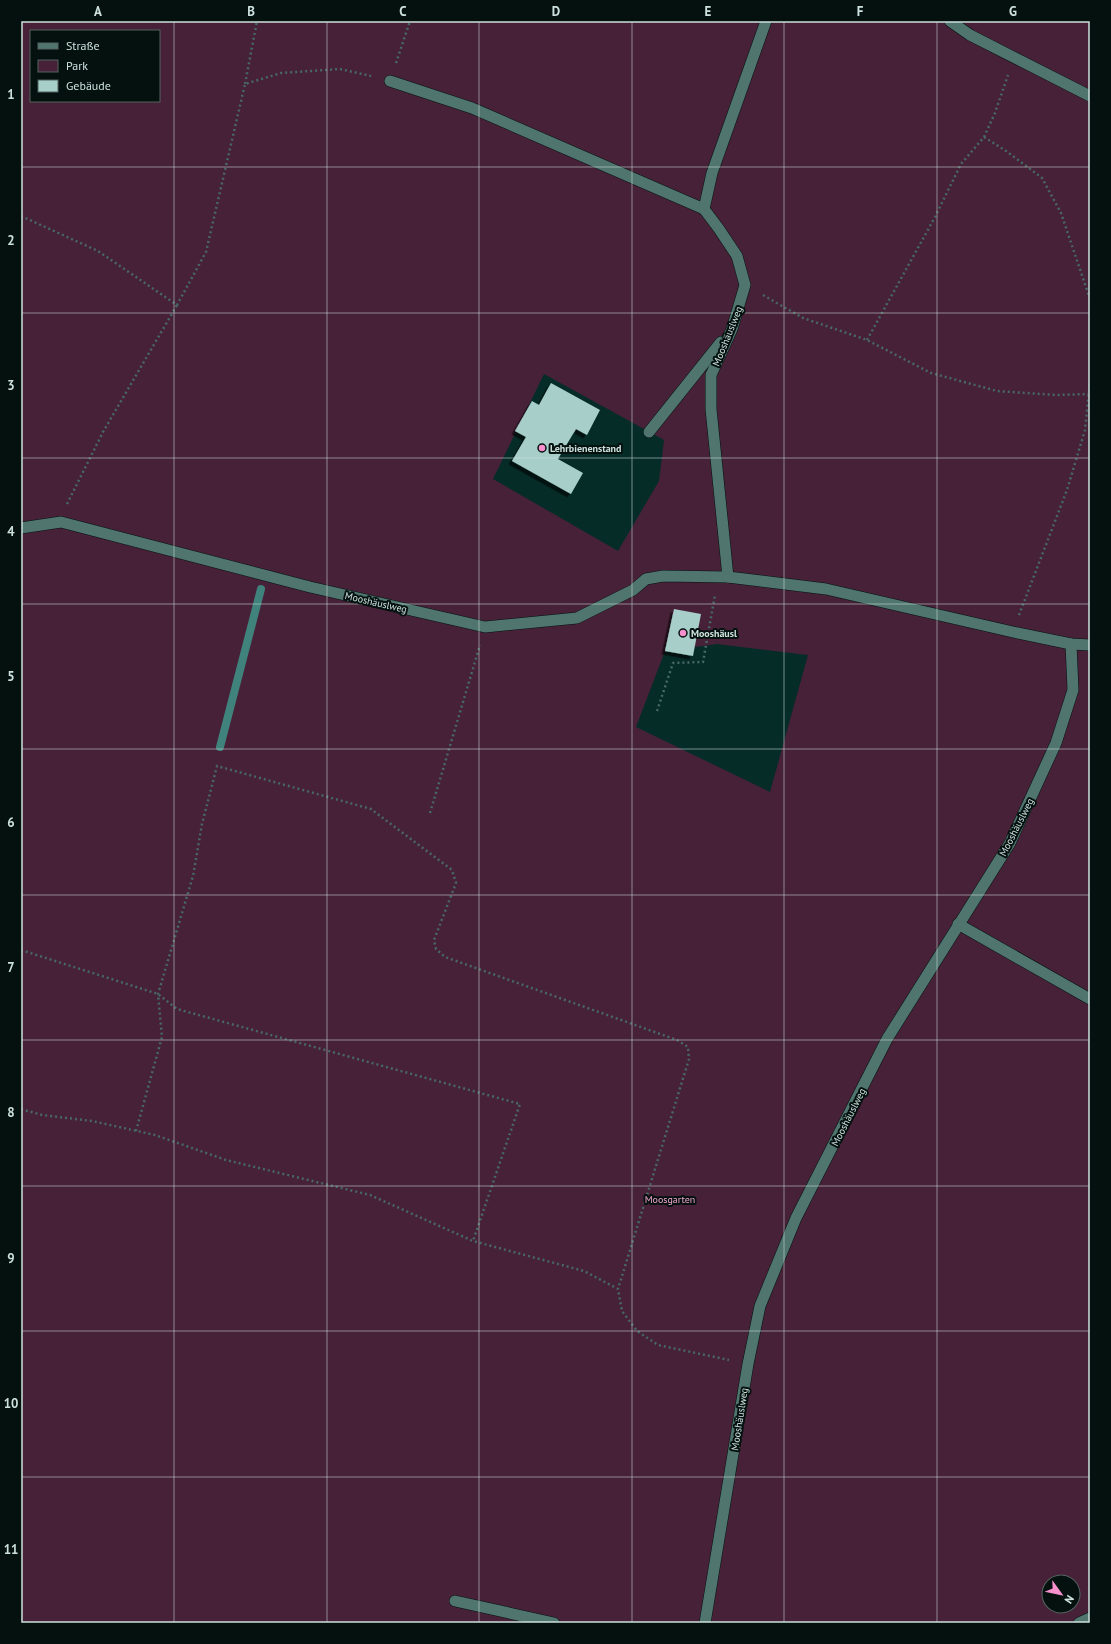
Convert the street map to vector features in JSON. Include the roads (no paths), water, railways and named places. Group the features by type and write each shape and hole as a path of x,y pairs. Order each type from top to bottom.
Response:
{"street":[{"path":"390,81 472,108 704,209 712,173 766,21"},
{"path":"950,21 970,35 1090,96"},
{"name":"Mooshäuslweg","path":"704,209 737,256 745,285 732,329 711,375 711,408 723,577"},
{"path":"649,432 732,329"},
{"name":"Mooshäuslweg","path":"21,528 61,522 310,587 485,627 577,618 633,590 646,579 663,576 723,577 826,589 1013,632 1072,644 1090,645"},
{"name":"Mooshäuslweg","path":"705,1623 748,1364 760,1306 796,1218 887,1039 1010,843 1056,743 1073,690 1072,644"},
{"path":"958,924 1090,999"},
{"path":"455,1601 554,1623"},
{"path":"1079,1623 1090,1618"}],"waterway":[{"path":"220,747 261,589"}],"place":[{"name":"Lehrbienenstand","path":"542,448"},
{"name":"Mooshäusl","path":"683,633"}],"park label":[{"name":"Moosgarten","path":"670,1199"}]}
